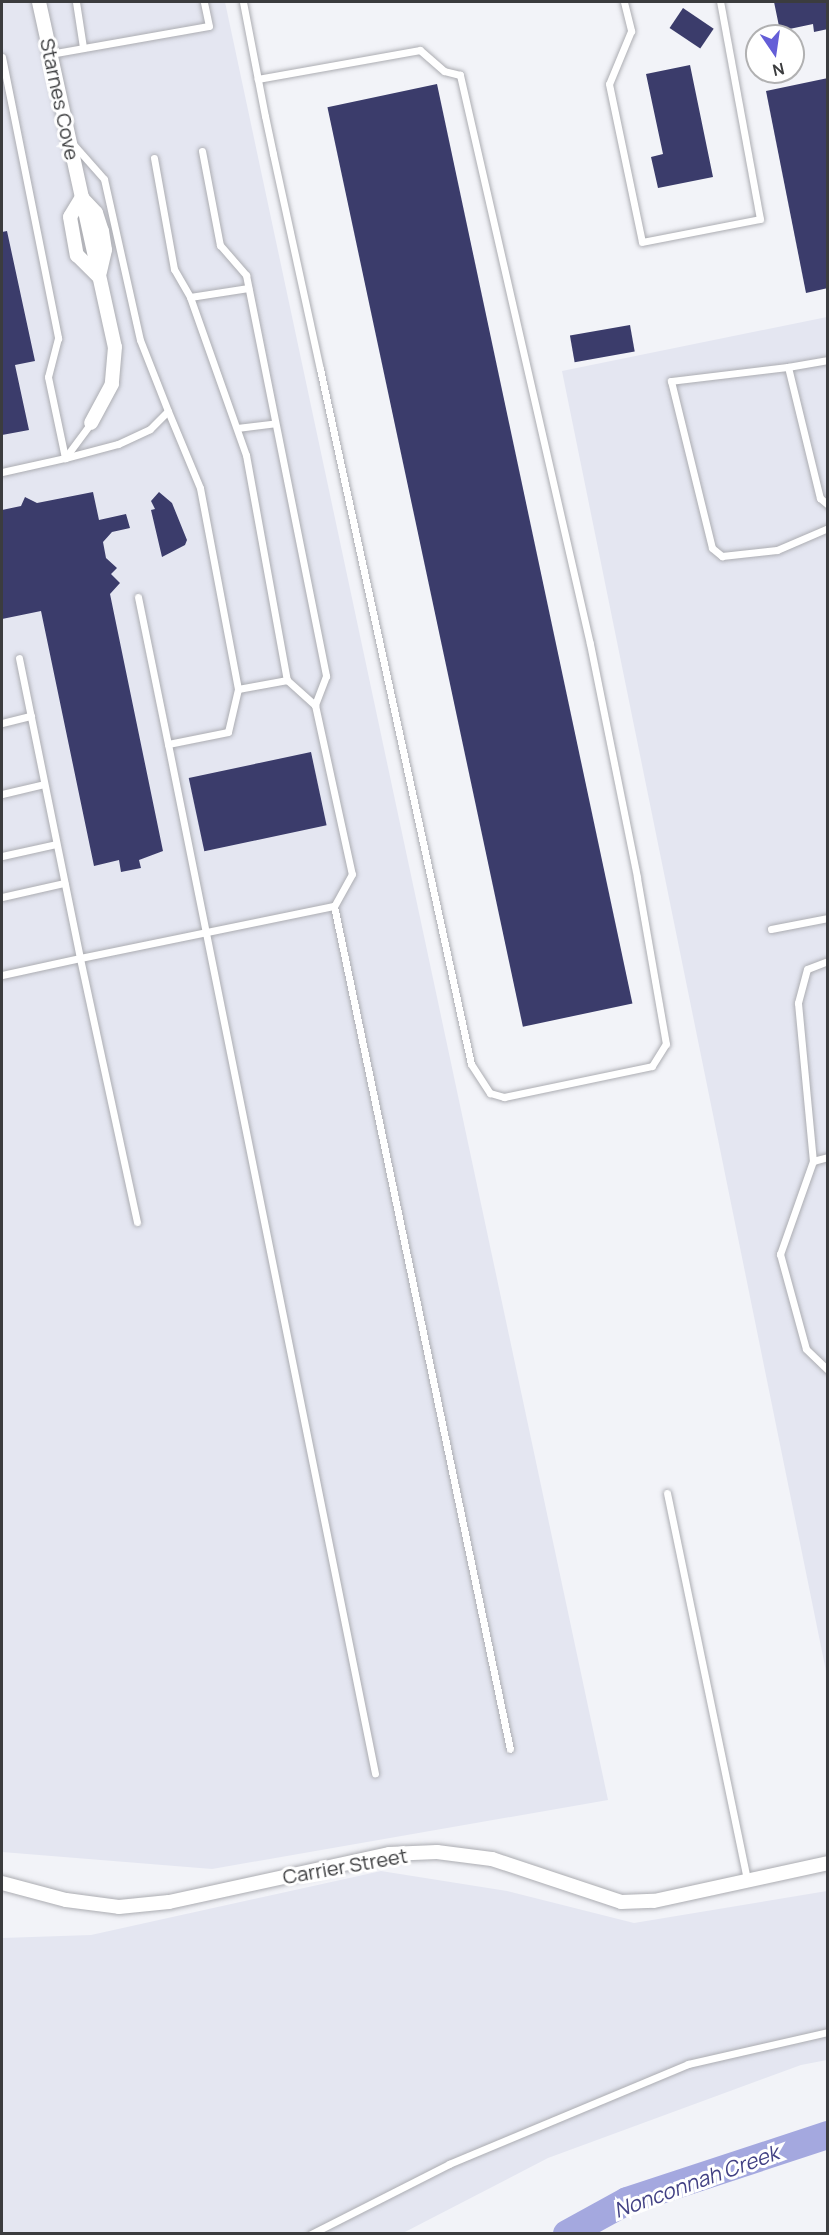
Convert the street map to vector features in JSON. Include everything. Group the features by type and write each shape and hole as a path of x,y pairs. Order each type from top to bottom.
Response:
{"street":[{"name":"Starnes Cove","path":"39,2 82,197 96,213 105,250 99,277 116,365 105,402 90,423"},
{"path":"82,197 70,217 77,255 99,277"},
{"name":"Carrier Street","path":"2,1882 66,1900 119,1907 169,1902 389,1854 437,1852 492,1859 621,1902 654,1901 828,1863"}],"lane":[{"path":"76,2 83,47"},
{"path":"50,54 209,26 204,2"},
{"path":"243,2 258,79 471,1064 490,1093 504,1097 652,1066 666,1044 635,866 590,644 460,75 444,71 420,50 258,79"},
{"path":"624,2 631,31 609,84 642,242 760,219 720,2"},
{"path":"2,57 58,338 48,377 65,458"},
{"path":"69,139 104,179 140,340 200,488 238,689 228,732 168,744"},
{"path":"202,151 220,245 246,275 326,675 315,705 352,874 334,906 510,1749"},
{"path":"154,158 174,268 190,297 246,455 287,680 315,705"},
{"path":"190,297 248,288"},
{"path":"828,360 671,381 712,548 722,556 777,550 828,528"},
{"path":"788,367 820,498 828,505"},
{"path":"2,472 118,444 150,429 168,411"},
{"path":"65,458 90,423"},
{"path":"237,428 275,423"},
{"path":"138,597 375,1773"},
{"path":"19,658 64,884 137,1222"},
{"path":"238,689 287,680"},
{"path":"2,723 31,716"},
{"path":"2,794 44,784"},
{"path":"2,856 56,844"},
{"path":"2,897 64,884"},
{"path":"2,975 334,906"},
{"path":"771,930 828,918"},
{"path":"828,961 807,969 798,1003 813,1161 780,1254 806,1348 828,1370"},
{"path":"813,1161 828,1157"},
{"path":"667,1493 747,1881"},
{"path":"311,2234 449,2164 688,2064 828,2032"}],"shaded area":[{"path":"2,2 225,2 608,1800 212,1869 2,1852"},
{"path":"827,317 827,1676 562,371"},
{"path":"381,1871 507,1891 634,1923 827,1891 827,2060 801,2065 548,2158 403,2233 2,2233 2,1938 91,1935"}],"building":[{"path":"774,2 828,2 828,29 814,32 813,24 779,24"},
{"path":"683,8 714,29 700,49 670,28"},
{"path":"690,65 713,177 658,188 651,157 663,154 646,74"},
{"path":"828,78 828,288 806,293 766,91"},
{"path":"437,84 632,1003 523,1027 327,107"},
{"path":"7,231 35,361 15,365 29,430 2,435 2,232"},
{"path":"630,325 635,352 575,362 570,336"},
{"path":"93,492 99,520 126,514 130,528 112,532 103,542 106,558 117,568 111,574 120,583 110,594 163,851 139,860 141,868 121,872 119,860 94,866 41,611 2,619 2,510 21,506 25,497 37,503"},
{"path":"159,492 172,503 187,540 185,545 162,557 151,510 155,509 151,501"},
{"path":"311,752 327,825 204,851 189,778"}],"waterway":[{"name":"Nonconnah Creek","path":"567,2234 627,2201 828,2135"}]}
